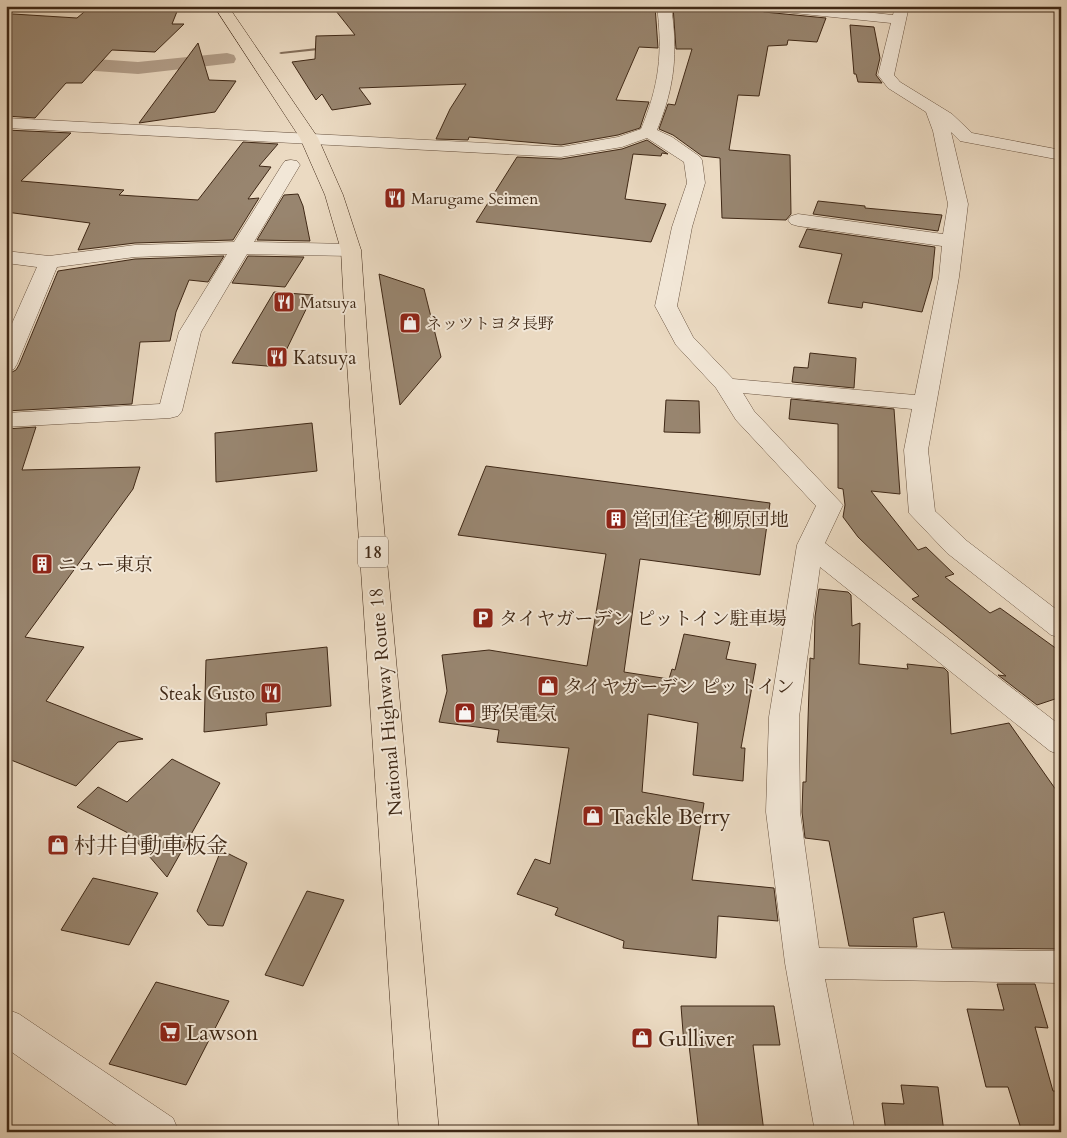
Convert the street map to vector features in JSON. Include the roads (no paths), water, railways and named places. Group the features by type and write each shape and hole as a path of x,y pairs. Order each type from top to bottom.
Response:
{"main road":[{"path":"6,10 10,6"},
{"name":"National Highway Route 18","path":"221,6 309,138 334,195 351,250 358,362 419,1132"}],"street":[{"path":"648,132 663,92 669,66 664,6"},
{"path":"764,6 901,13 886,75 894,84 934,112 946,118 966,137 1061,155"},
{"path":"934,112 942,131 958,204 949,277 916,450 922,512 957,547 1061,628"},
{"path":"6,123 562,152 622,142 648,132 666,141 693,160 696,183 682,227 666,306 684,340 726,385 744,415 830,505 810,545 784,717 783,812 803,963 835,1132"},
{"path":"6,420 170,411 190,332 291,165"},
{"path":"798,220 952,241"},
{"path":"6,257 49,262 135,252 242,248 351,250"},
{"path":"6,364 49,262"},
{"path":"726,385 926,403"},
{"path":"810,545 1061,743"},
{"path":"803,963 1061,967"},
{"path":"6,1026 159,1132"}],"waterway":[{"path":"281,53 326,48"},
{"path":"53,62 138,68 227,59"}],"place":[{"name":"Marugame Seimen","path":"395,198"},
{"name":"Matsuya","path":"284,302"},
{"name":"ネッツトヨタ長野","path":"410,323"},
{"name":"Katsuya","path":"277,357"},
{"name":"営団住宅 柳原団地","path":"616,519"},
{"name":"ニュー東京","path":"42,564"},
{"name":"タイヤガーデン ピットイン駐車場","path":"483,618"},
{"name":"タイヤガーデン ピットイン","path":"548,686"},
{"name":"Steak Gusto","path":"271,693"},
{"name":"野俣電気","path":"465,713"},
{"name":"Tackle Berry","path":"593,816"},
{"name":"村井自動車板金","path":"58,845"},
{"name":"Lawson","path":"170,1032"},
{"name":"Gulliver","path":"642,1038"}]}
